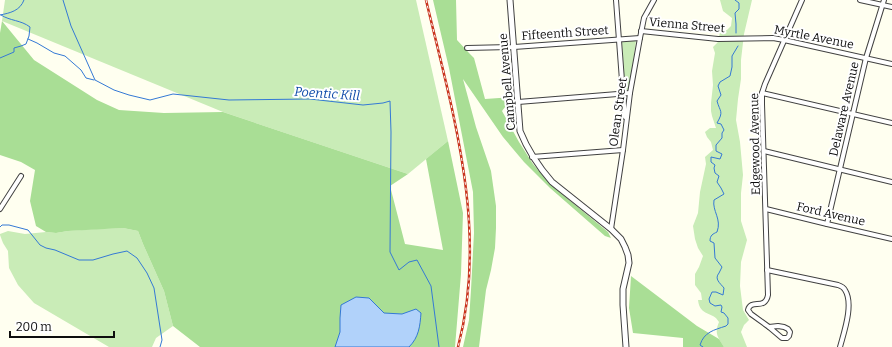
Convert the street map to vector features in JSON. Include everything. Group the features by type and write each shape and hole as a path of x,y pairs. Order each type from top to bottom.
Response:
{"street":[{"name":"Campbell Avenue","path":"510,0 520,131 532,157 544,174 611,229 621,239 625,247 629,263 623,289 626,347"},
{"path":"616,0 626,125"},
{"name":"Olean Street","path":"611,229 630,94 641,31 644,18 654,0"},
{"name":"Edgewood Avenue","path":"769,327 751,314 748,310 751,305 762,304 765,302 768,295 762,93 802,0"},
{"path":"860,0 892,7"},
{"name":"Delaware Avenue","path":"827,224 866,58 884,0"},
{"name":"Vienna Street","path":"641,31 731,39"},
{"name":"Fifteenth Street","path":"467,48 514,47 640,38"},
{"name":"Myrtle Avenue","path":"731,39 773,38 892,64"},
{"path":"762,93 892,123"},
{"path":"518,102 630,94"},
{"path":"532,157 623,150"},
{"path":"764,151 892,182"},
{"path":"0,209 21,176"},
{"name":"Ford Avenue","path":"766,209 892,239"},
{"path":"767,270 838,284 845,289 849,302 840,347"},
{"path":"769,327 784,327 790,332 789,336 787,338 782,338 769,327"}],"green space":[{"path":"5,0 416,0 448,141 408,174 223,112 2,21"},
{"path":"433,0 456,0 457,40 474,58 485,99 513,97 502,111 533,164 551,185 608,232 611,238 605,236 550,188 524,162 503,137 463,79 476,127 491,171 496,206 495,248 486,290 479,347 463,347 469,320 471,290 474,233 473,192 449,68"},
{"path":"720,0 752,0 744,34 736,120 743,175 741,193 741,221 747,240 741,262 740,286 743,310 749,320 744,325 741,332 747,347 724,347 718,338 717,333 719,322 713,316 701,309 698,300 702,300 701,293 695,285 695,274 703,256 695,239 693,226 698,213 700,192 706,164 705,157 713,150 711,142 705,132 710,128 716,128 711,111 713,85 712,71 715,53 713,47 718,42 720,32 727,30 731,26 732,18 723,11"},
{"path":"2,21 34,60 97,100 119,110 164,113 223,112 408,174 390,186 405,244 443,250 426,159 448,141 463,213 461,274 455,347 200,347 173,326 164,291 138,231 123,228 56,233 46,232 36,226 30,201 35,170 21,162 0,155 0,33"},
{"path":"636,41 628,91 625,91 622,42"},
{"path":"123,228 138,231 164,291 173,326 156,338 152,347 109,347 34,303 18,285 9,268 8,251 0,235 8,231 25,234"},
{"path":"631,276 697,326 719,339 724,347 683,347 683,338 633,333 629,308"}],"water":[{"path":"356,297 369,298 384,313 402,314 416,309 421,313 418,331 415,339 409,347 335,347 340,332 341,305"}],"waterway":[{"name":"Poentic Kill","path":"0,15 17,9 24,0"},
{"name":"Poentic Kill","path":"63,0 71,26 95,80 114,90 129,95 150,100 173,94 229,100 310,99 363,105 390,101 390,252 399,270 409,262 417,260 431,286 439,347"},
{"path":"735,0 739,3 739,9 735,13 736,33"},
{"path":"0,58 14,52 14,48 26,44 30,27 1,15"},
{"path":"28,39 54,53 65,56 81,70 86,78 94,80"},
{"path":"703,347 700,345 707,334 728,324 728,318 721,312 721,305 715,306 710,303 709,299 712,292 723,295 724,288 718,281 717,277 722,267 715,258 714,243 710,241 711,236 717,232 718,227 714,200 724,194 717,182 719,176 715,173 715,165 711,162 711,157 720,159 722,154 716,151 716,145 722,138 722,133 724,130 721,124 717,123 721,114 717,101 721,95 718,86 720,82 730,76 732,56 738,46"},
{"path":"0,227 2,225 9,225 28,230 40,245 79,260 93,260 127,251 137,258 147,273 154,288 162,340 160,347"}],"railway":[{"path":"426,0 456,129 464,172 469,216 470,260 467,303 458,347"}]}
